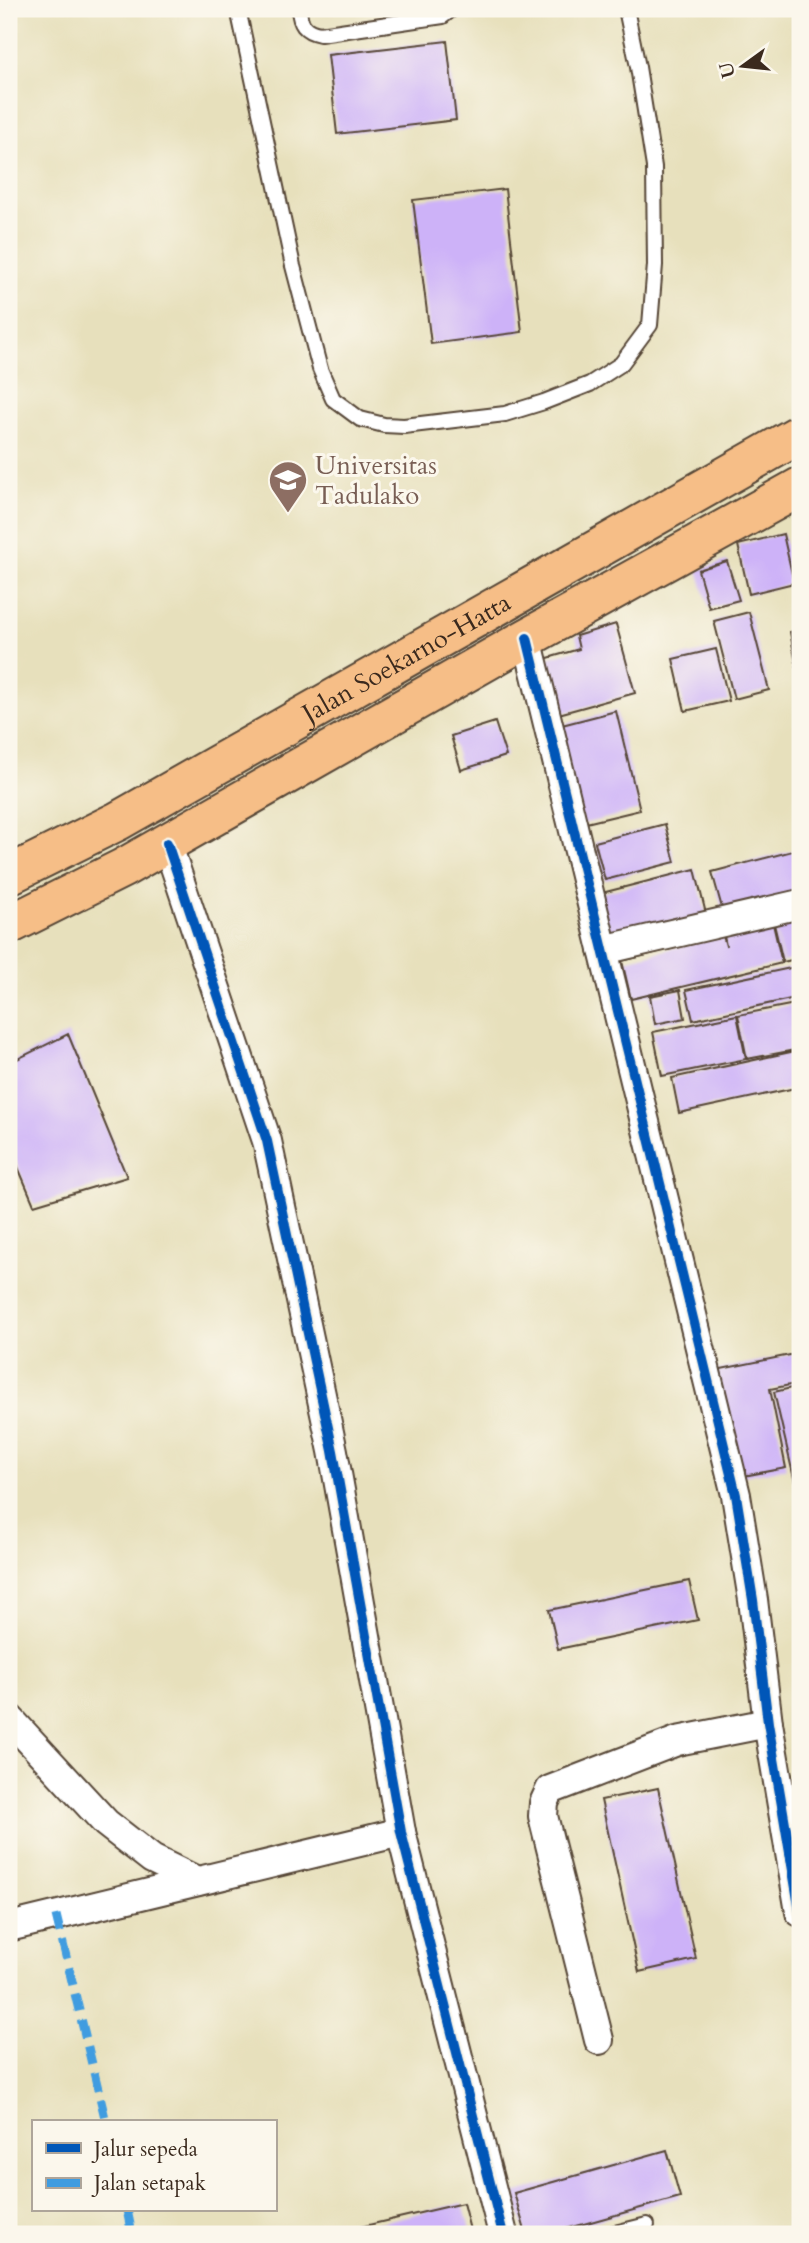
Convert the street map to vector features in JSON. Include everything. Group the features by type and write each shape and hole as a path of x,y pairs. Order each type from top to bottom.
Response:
{"main road":[{"name":"Jalan Soekarno-Hatta","path":"9,875 118,821 800,434"},
{"name":"Jalan Soekarno-Hatta","path":"9,925 167,843 527,638 800,487"}],"street":[{"path":"527,638 736,1496 753,1600 768,1723 800,1912"},
{"path":"167,843 267,1141 333,1451 401,1832 503,2234"},
{"path":"603,950 800,905"},
{"path":"9,1718 106,1823 152,1859 197,1881"},
{"path":"599,2040 543,1816 544,1803 550,1790 677,1741 768,1723"},
{"path":"9,1927 401,1832"}],"lane":[{"path":"238,9 293,266 320,369 333,399 360,419 384,425 404,426 505,414 590,384 621,364 650,325 655,265 654,167 639,67 626,9"},
{"path":"299,9 300,23 309,32 320,34 443,16 452,9"},
{"path":"611,2234 647,2225"}],"building":[{"path":"447,41 456,120 337,134 328,55"},
{"path":"505,189 522,332 431,344 413,200"},
{"path":"800,520 800,554 799,554 793,521"},
{"path":"783,534 794,583 749,594 738,545"},
{"path":"727,561 739,600 709,608 698,570"},
{"path":"749,612 769,690 734,699 714,621"},
{"path":"616,624 635,693 555,715 541,660 579,649 576,636"},
{"path":"800,629 800,679 799,679 790,632"},
{"path":"716,649 729,701 685,711 673,659"},
{"path":"616,711 640,810 582,824 558,726"},
{"path":"495,722 506,756 461,770 451,736"},
{"path":"665,824 675,862 605,880 595,842"},
{"path":"800,849 800,895 724,915 712,872"},
{"path":"695,869 707,918 611,942 598,894"},
{"path":"800,918 800,958 783,962 774,924"},
{"path":"773,924 782,963 631,999 622,961 723,936 726,946 724,936"},
{"path":"800,966 800,997 693,1020 686,990"},
{"path":"680,990 685,1018 655,1024 650,996"},
{"path":"800,1003 800,1049 747,1059 738,1015"},
{"path":"737,1015 746,1059 662,1076 653,1032"},
{"path":"68,1034 127,1177 34,1205 9,1146 9,1063"},
{"path":"800,1050 800,1087 679,1113 672,1078"},
{"path":"800,1353 800,1383 770,1389 786,1468 738,1477 716,1370"},
{"path":"800,1386 800,1500 799,1500 774,1392"},
{"path":"689,1581 698,1620 558,1649 549,1610"},
{"path":"658,1788 696,1959 639,1972 601,1800"},
{"path":"667,2150 680,2197 548,2234 526,2234 514,2193"},
{"path":"463,2203 471,2234 334,2234 334,2233"}],"marked path":[{"path":"56,1915 106,2120"},
{"path":"127,2212 132,2234"}],"cycle path":[{"path":"527,638 736,1495 753,1600 768,1723 800,1912"},
{"path":"167,843 267,1141 333,1451 401,1832 503,2234"}],"place":[{"name":"Universitas Tadulako","path":"288,514"}]}
